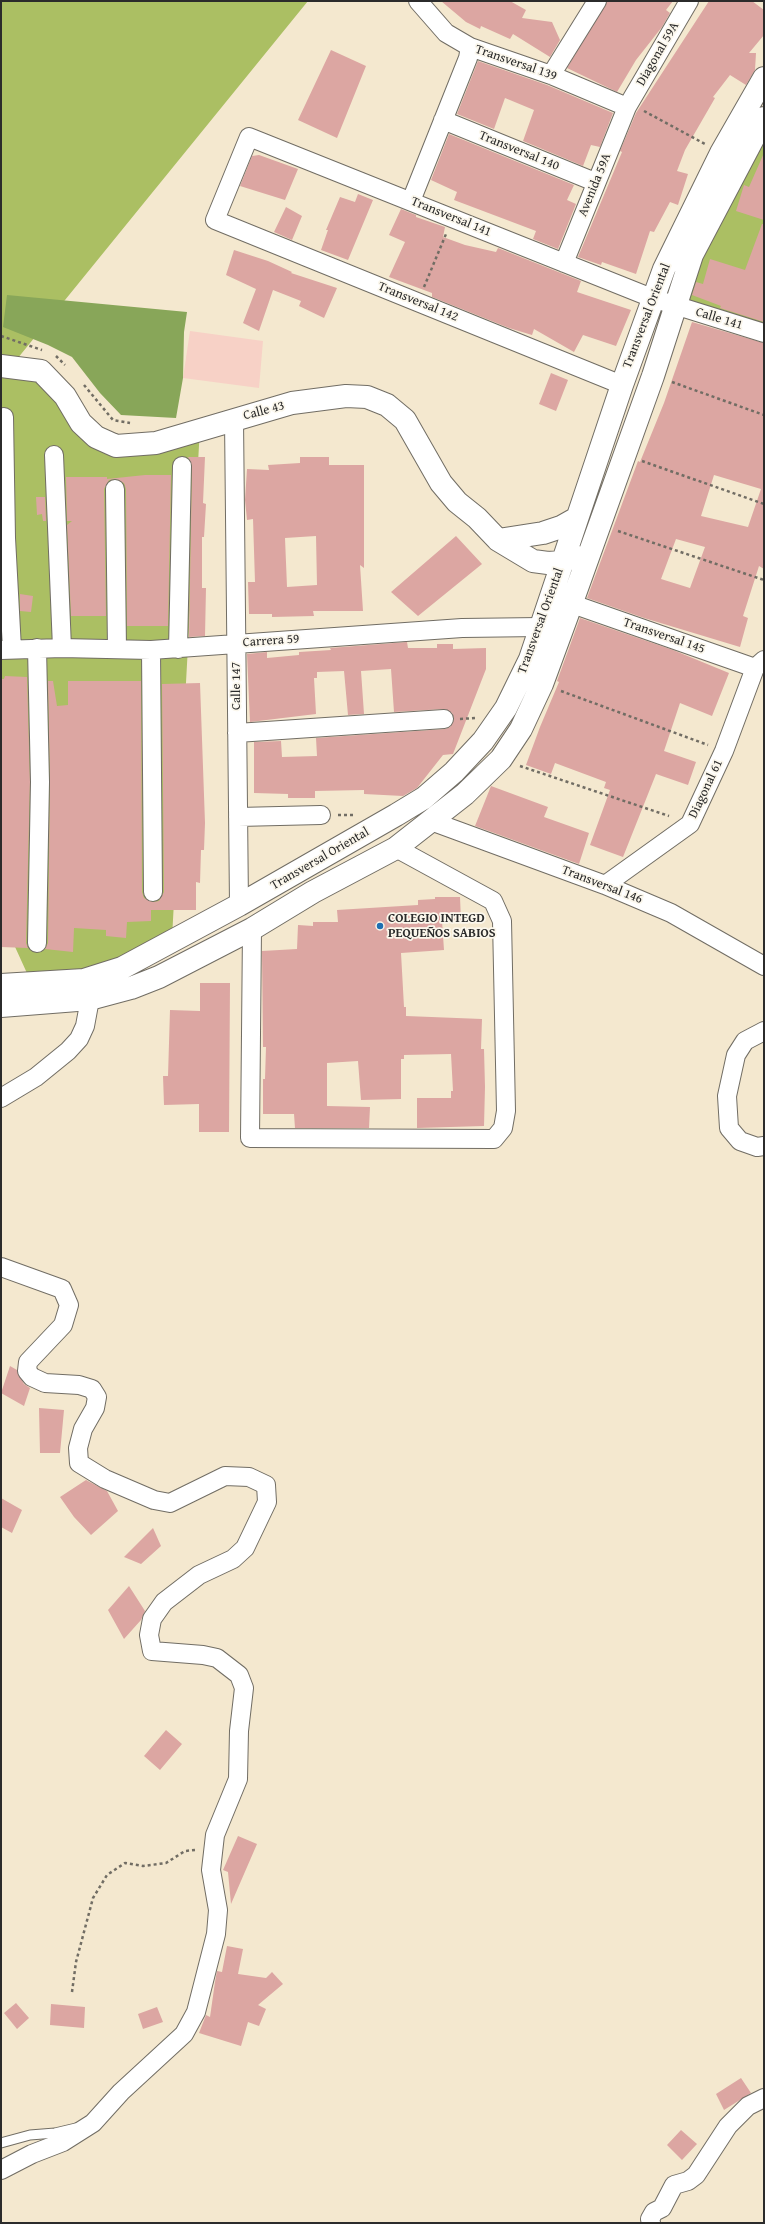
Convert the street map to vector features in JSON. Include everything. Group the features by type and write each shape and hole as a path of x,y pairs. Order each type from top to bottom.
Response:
{"main road":[{"name":"Transversal Oriental","path":"1,985 84,980 122,968 239,905 396,816 424,798 454,772 483,741 500,717 530,659 652,298 681,233 721,153 764,78"},
{"name":"Transversal Oriental","path":"1,1006 90,999 131,988 159,977 252,929 313,892 396,848 465,794 501,759 521,729 542,684 598,534 653,376 692,255 764,118"},
{"name":"Calle 43","path":"1,366 41,372 65,396 81,423 96,438 116,446 156,443 292,403 346,396 367,397 387,405 405,420 441,483 498,540 534,561 548,563 562,562 580,554 598,534"},
{"path":"498,540 542,533 561,527 577,518"}],"street":[{"name":"Transversal 139","path":"418,1 446,33 470,47 551,75 628,105"},
{"path":"551,75 597,1"},
{"name":"Diagonal 59A","path":"628,105 689,1"},
{"path":"411,201 470,47"},
{"name":"Avenida 59A","path":"564,263 595,182 628,105"},
{"name":"Transversal 140","path":"443,120 595,182"},
{"name":"Transversal 141","path":"215,220 249,137 652,298"},
{"name":"Transversal 142","path":"215,220 622,385"},
{"name":"Calle 141","path":"652,298 764,333"},
{"path":"4,417 7,546 7,649"},
{"name":"Calle 147","path":"234,419 239,905"},
{"path":"54,455 62,648"},
{"path":"178,649 182,466"},
{"path":"115,489 117,649"},
{"name":"Transversal 145","path":"551,596 760,664"},
{"name":"Carrera 59","path":"7,649 178,649 236,643 462,628 540,626"},
{"path":"36,943 40,782 37,648"},
{"path":"151,650 153,892"},
{"name":"Diagonal 61","path":"605,885 690,824 724,751 760,664"},
{"path":"237,733 444,719"},
{"path":"238,817 321,815"},
{"name":"Transversal 146","path":"431,821 605,885 671,913 764,966"},
{"path":"252,929 250,1138 494,1139 503,1128 506,1110 502,921 493,901 396,848"},
{"path":"1,1098 36,1077 75,1043 85,1026 90,999"},
{"path":"764,1031 745,1041 736,1055 727,1096 729,1128 740,1141 757,1147 764,1146"},
{"path":"1,1267 62,1289 69,1305 63,1325 28,1362 27,1371 32,1377 45,1383 79,1385 92,1388 97,1397 95,1408 83,1429 78,1448 79,1463 117,1484 154,1500 170,1503 225,1476 249,1477 266,1485 267,1502 245,1548 233,1559 199,1575 164,1602 152,1619 149,1635 152,1651 203,1655 216,1658 239,1675 244,1688 239,1731 238,1779 215,1835 211,1870 218,1910 216,1934 196,2012 184,2034 121,2092 93,2123 64,2142 32,2154 1,2170"},
{"path":"651,2223 650,2219 654,2212 662,2208 674,2185 688,2181 696,2175 728,2126 748,2106 764,2098"}],"lane":[{"path":"1,2143 30,2135 55,2133 93,2123"}],"path":[{"path":"628,105 721,153"},
{"path":"418,302 453,218"},
{"path":"1,336 44,350"},
{"path":"51,354 58,357 68,367"},
{"path":"653,376 764,415"},
{"path":"82,383 113,420 138,423"},
{"path":"625,455 764,504"},
{"path":"598,534 764,580"},
{"path":"542,684 724,751"},
{"path":"444,719 500,717"},
{"path":"501,759 690,824"},
{"path":"72,1992 76,1962 94,1898 107,1875 124,1863 143,1866 166,1863 185,1851 195,1850 215,1835"}],"shaded area":[{"path":"190,331 263,341 259,388 183,378"}],"green space":[{"path":"1,1 308,1 13,364 118,444 200,427 172,938 83,976 31,982 1,916"},
{"path":"764,134 764,336 679,304"},
{"path":"7,295 187,312 184,332 183,378 176,418 121,415 100,393 72,357 48,345 3,327"}],"building":[{"path":"441,1 510,1 526,10 522,18 552,22 560,40 550,57 513,34 510,39 481,26 480,29 466,22"},
{"path":"607,1 673,1 666,10 670,13 662,27 636,60 617,92 567,68"},
{"path":"709,1 752,1 764,10 764,35 749,53 756,53 755,70 746,85 730,75 713,97 715,98 685,150 677,171 688,174 678,205 670,202 654,232 650,231 636,274 602,262 601,265 578,257 622,152 620,151 636,113"},
{"path":"331,50 366,66 337,138 298,120"},
{"path":"478,61 547,85 613,113 600,147 591,145 583,166 523,141 534,110 505,98 494,129 457,114"},
{"path":"449,134 574,185 567,200 576,204 558,249 533,239 536,231 454,200 457,192 431,180"},
{"path":"764,153 764,220 736,211 744,185 749,187"},
{"path":"259,155 298,169 285,200 240,186 252,156"},
{"path":"358,194 373,200 348,260 321,250 328,230 326,230 340,197 355,202"},
{"path":"286,207 302,216 292,240 274,232"},
{"path":"401,209 416,215 416,217 445,227 443,237 465,245 496,252 498,248 581,281 577,292 631,310 616,346 583,335 574,352 534,329 532,335 509,328 432,297 432,293 389,277 405,242 389,235"},
{"path":"762,224 764,224 764,322 720,308 721,306 692,295 696,282 703,284 710,259 745,270"},
{"path":"234,250 268,261 292,272 291,273 337,288 324,318 299,306 301,301 273,290 259,331 243,323 256,289 226,275"},
{"path":"692,322 764,343 764,569 759,566 743,616 748,618 740,647 644,618 587,598 638,461 640,462 664,403","holes":["714,475 761,489 748,527 701,516","676,539 705,547 690,588 661,579"]},
{"path":"551,373 568,380 556,411 539,404"},
{"path":"188,457 205,457 203,503 206,504 204,537 202,537 202,588 206,588 205,636 189,637 192,466"},
{"path":"300,457 329,457 329,465 364,465 364,568 360,565 363,611 313,611 314,616 272,617 272,614 249,614 248,582 255,582 253,519 247,520 245,500 247,469 269,470 268,465 300,463","holes":["316,536 317,585 287,587 285,538"]},
{"path":"145,475 171,475 168,626 127,626 126,489 124,483 115,479 109,480 104,489 106,616 71,616 67,525 72,521 67,521 66,477 107,477 107,479"},
{"path":"36,497 45,497 46,521 43,521 42,514 37,515"},
{"path":"456,536 482,564 418,616 391,592"},
{"path":"20,594 33,596 31,612 20,611"},
{"path":"580,618 673,650 729,673 712,716 680,703 664,751 696,762 688,785 656,774 623,857 590,845 610,790 604,788 606,782 555,763 551,774 526,765 559,682 557,681"},
{"path":"407,642 408,648 437,648 437,644 453,644 453,649 486,648 486,669 453,754 443,755 417,788 403,796 364,794 364,790 315,791 315,798 288,798 288,794 254,793 254,742 281,741 282,757 317,756 316,738 445,729 450,727 454,719 452,713 444,709 394,712 391,669 361,671 364,714 348,715 344,671 317,672 317,678 314,678 316,714 250,722 247,654 267,652 267,658 299,655 299,652 331,650 330,648"},
{"path":"5,676 27,677 30,782 26,943 28,948 1,947 1,679 4,679"},
{"path":"48,681 53,681 57,706 68,705 68,681 141,681 142,892 144,898 153,902 159,901 164,892 162,684 200,683 205,823 204,850 201,850 200,883 196,882 196,910 151,910 151,921 127,922 126,938 106,936 106,930 74,928 73,952 45,949 48,943 50,782"},
{"path":"491,786 548,807 544,817 589,833 579,864 475,826"},
{"path":"435,897 460,897 461,921 442,921 444,950 401,953 404,1007 406,1007 406,1016 482,1019 481,1049 484,1049 485,1087 484,1126 417,1128 417,1098 451,1098 451,1091 453,1091 451,1054 404,1055 404,1059 401,1059 401,1099 361,1100 358,1061 327,1063 327,1106 370,1107 369,1128 295,1128 294,1114 263,1114 263,1079 265,1079 266,1047 263,1047 262,951 297,949 298,925 313,926 313,922 338,922 337,910 418,905 418,900 435,899"},
{"path":"200,983 230,983 229,1132 199,1132 199,1104 164,1105 163,1076 168,1076 170,1010 200,1011"},
{"path":"10,1366 17,1370 24,1384 30,1388 24,1406 1,1393"},
{"path":"39,1408 64,1410 60,1453 40,1453"},
{"path":"86,1480 107,1491 118,1511 91,1535 74,1517 60,1497"},
{"path":"1,1498 22,1510 12,1533 1,1527"},
{"path":"153,1528 161,1546 141,1564 124,1557"},
{"path":"129,1586 145,1611 141,1620 124,1639 108,1610"},
{"path":"166,1730 182,1744 160,1770 144,1756"},
{"path":"238,1836 257,1844 231,1904 228,1872 223,1870"},
{"path":"227,1946 243,1949 238,1974 266,1978 272,1972 283,1984 258,2005 266,2009 259,2026 248,2022 241,2046 199,2033 206,2015 210,2017 217,1971 222,1972"},
{"path":"16,2003 29,2018 17,2029 4,2013"},
{"path":"51,2004 85,2007 84,2028 50,2025"},
{"path":"157,2007 163,2022 143,2029 138,2014"},
{"path":"741,2078 751,2093 724,2110 716,2094"},
{"path":"681,2130 697,2144 682,2160 667,2145"}],"place":[{"name":"COLEGIO INTEGD PEQUEÑOS SABIOS","path":"380,926"}]}
